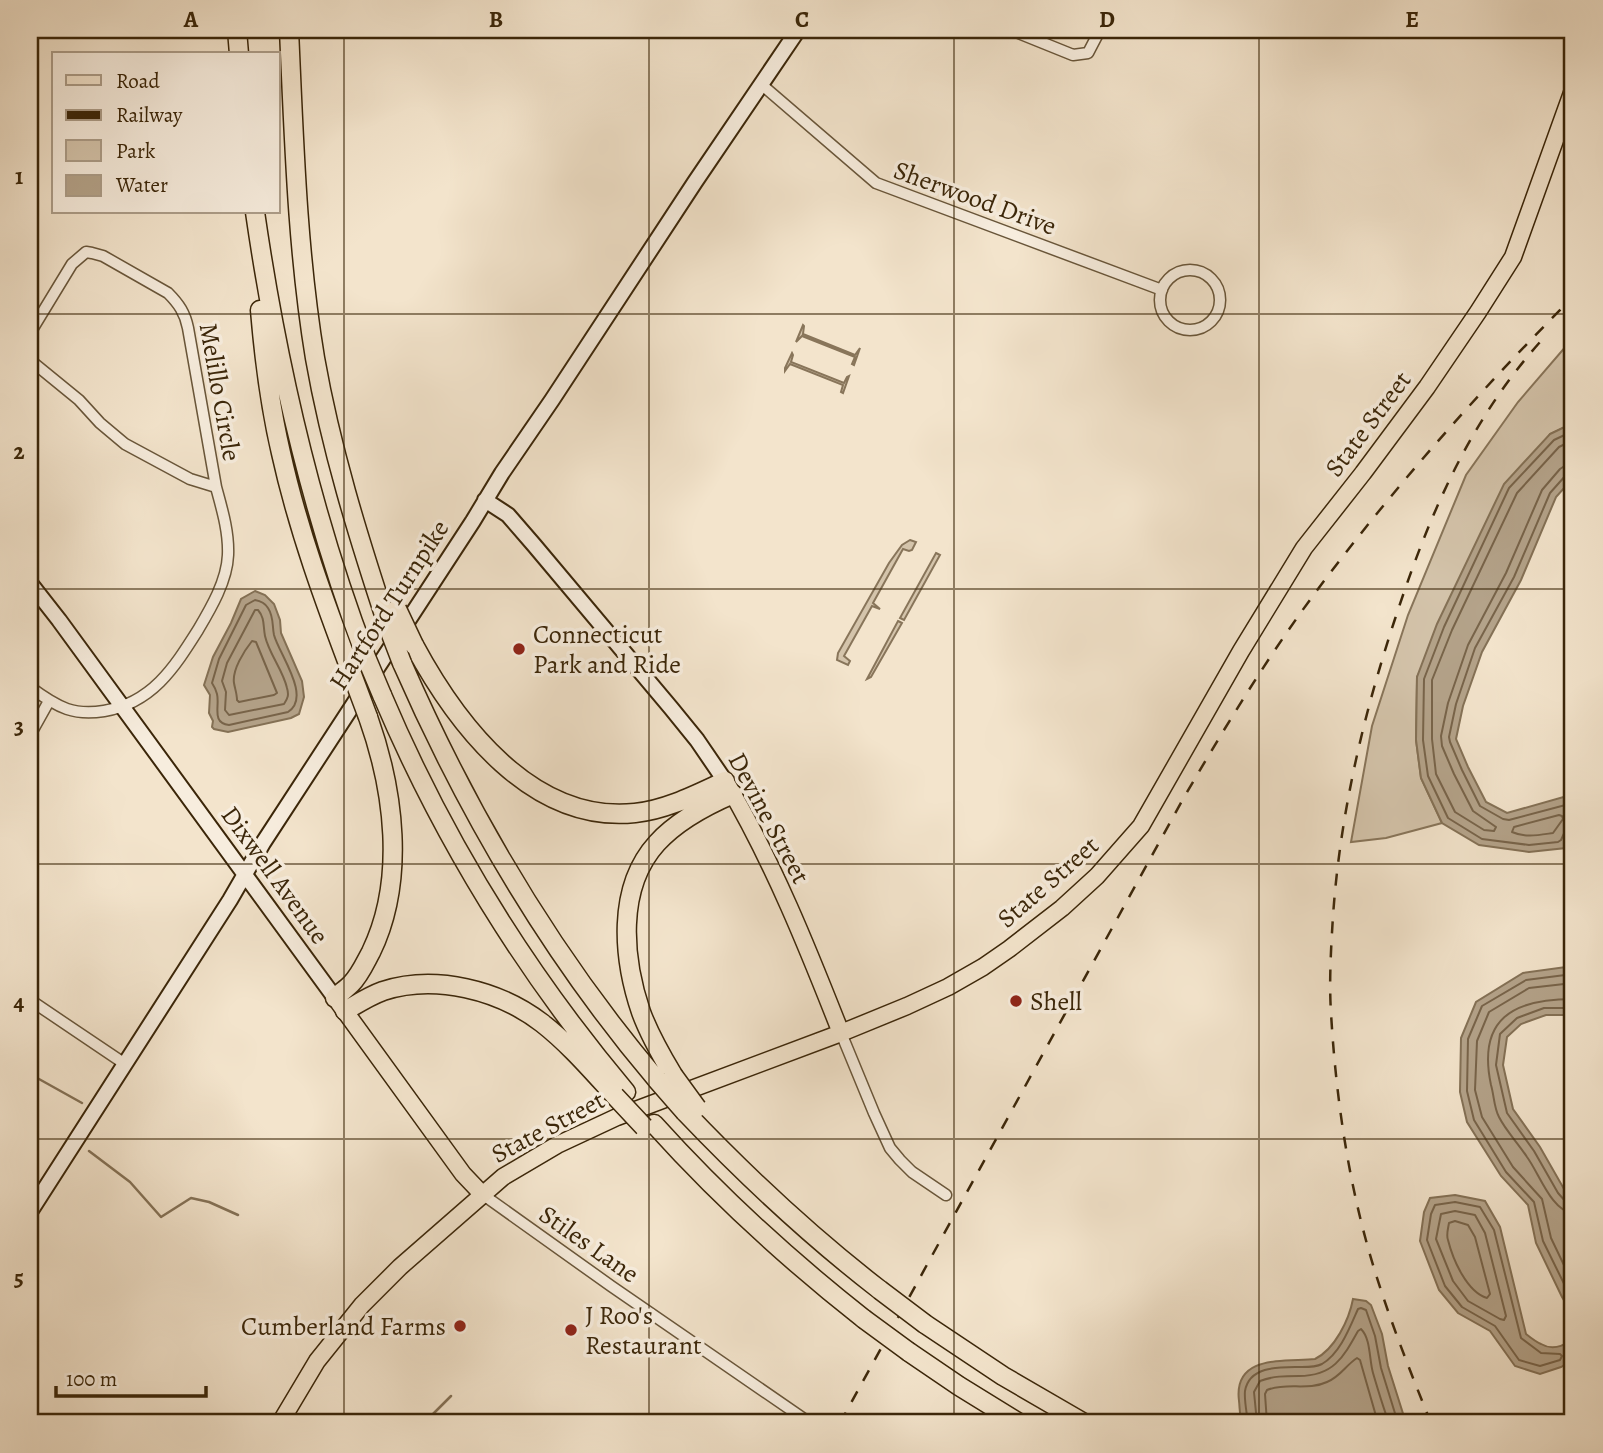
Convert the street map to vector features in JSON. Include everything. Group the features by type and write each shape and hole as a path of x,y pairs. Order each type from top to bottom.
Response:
{"highway":[{"path":"237,30 239,52"},
{"path":"289,30 297,189 308,307 320,386 346,493 392,616 402,663 462,789 511,876 589,995 626,1043 665,1077 691,1110 718,1134 727,1155 799,1223 925,1324 1003,1376 1084,1423"},
{"path":"255,214 276,338 305,468 328,549 366,657 404,746 439,817 499,920 620,1094"},
{"path":"263,268 261,314 270,393 281,455 311,562 380,755 387,794 392,846 391,880 382,924 369,956 340,1005"},
{"path":"392,616 414,645 444,696 478,740 527,782 565,803 599,813 637,813 729,787"},
{"path":"665,1077 642,1014 629,962 627,939 632,893 642,865 651,850 663,837 729,787"},
{"path":"340,1005 390,989 441,985 482,993 511,1004 542,1023 620,1094 649,1125 777,1246 864,1319 909,1352 1019,1423"}],"main road":[{"name":"Hartford Turnpike","path":"30,1212 263,843 485,500 798,30"},
{"name":"State Street","path":"280,1423 309,1373 362,1305 400,1267 503,1177 536,1157 610,1120 841,1033 938,992 993,960 1038,927 1080,892 1114,858 1141,826 1241,651 1304,548 1427,387 1513,257 1573,90"},
{"name":"Devine Street","path":"485,500 508,515 534,545 697,740 729,787 768,860 841,1033"},
{"name":"Dixwell Avenue","path":"30,583 463,1174 482,1194"}],"street":[{"path":"1011,30 1073,55 1088,53 1100,30"},
{"name":"Sherwood Drive","path":"762,85 876,183 1162,290"},
{"name":"Melillo Circle","path":"30,333 72,264 86,252 103,256 169,293 185,314 216,487 225,519 228,558 219,590 204,620 174,667 159,684 123,708"},
{"path":"1191,271 1200,273 1215,284 1219,293 1217,311 1204,327 1194,330 1174,326 1161,310 1162,290 1173,275 1191,271"},
{"name":"Melillo Circle","path":"30,360 79,400 100,423 125,444 190,479 216,487"},
{"path":"30,687 49,701 69,710 90,713 123,708"},
{"path":"30,735 49,701"},
{"path":"30,1000 125,1064"},
{"name":"Devine Street","path":"841,1033 890,1148 912,1172 946,1195"},
{"name":"Stiles Lane","path":"482,1194 810,1423"}],"green space":[{"path":"803,325 803,334 855,355 860,348 854,365 852,364 855,357 802,336 796,342"},
{"path":"1573,338 1573,423 1550,434 1417,677 1416,740 1421,778 1442,823 1386,838 1351,842 1372,726 1408,615 1466,475 1518,402"},
{"path":"792,353 791,362 844,383 849,376 843,393 843,385 790,364 785,371"},
{"path":"910,540 916,542 912,550 903,549 873,603 880,609 872,606 844,656 850,661 848,665 837,660 838,653 889,563 902,545"},
{"path":"936,553 940,555 904,620 900,618"},
{"path":"898,621 902,623 871,677 867,679"}],"water":[{"path":"1573,423 1573,478 1556,497 1521,580 1482,652 1463,706 1456,739 1486,802 1507,813 1573,796 1573,828 1566,848 1529,852 1479,845 1442,823 1421,778 1416,740 1417,677 1437,624 1504,484 1550,434"},
{"path":"255,591 265,595 274,604 281,633 302,681 304,697 299,714 228,732 214,729 209,713 210,695 204,685 213,657 241,599"},
{"path":"1573,967 1573,1015 1546,1015 1521,1024 1507,1037 1503,1065 1513,1109 1573,1200 1573,1315 1536,1243 1528,1205 1501,1176 1467,1122 1460,1092 1461,1038 1476,1002 1523,973"},
{"path":"1455,1195 1485,1201 1500,1227 1526,1334 1546,1346 1556,1347 1569,1341 1573,1332 1573,1360 1540,1374 1515,1366 1490,1331 1458,1313 1439,1290 1420,1241 1424,1212 1430,1198"},
{"path":"1353,1299 1366,1301 1371,1305 1382,1334 1388,1366 1406,1423 1243,1423 1239,1386 1244,1375 1252,1368 1276,1361 1315,1359 1335,1341 1348,1316"}],"waterway":[{"path":"30,1074 82,1103"},
{"path":"89,1151 130,1182 161,1217 191,1198 209,1202 238,1215"},
{"path":"427,1423 451,1396"}],"railway":[{"path":"840,1423 1183,799 1264,666 1318,589 1409,475 1472,402 1573,297"},
{"path":"1431,1423 1374,1270 1354,1192 1345,1142 1330,1001 1336,878 1347,803 1363,729 1383,655 1421,544 1471,439 1514,373 1540,342"}],"place":[{"name":"Connecticut Park and Ride","path":"519,649"},
{"name":"Shell","path":"1016,1001"},
{"name":"Cumberland Farms","path":"460,1326"},
{"name":"J Roo's Restaurant","path":"571,1330"}]}
